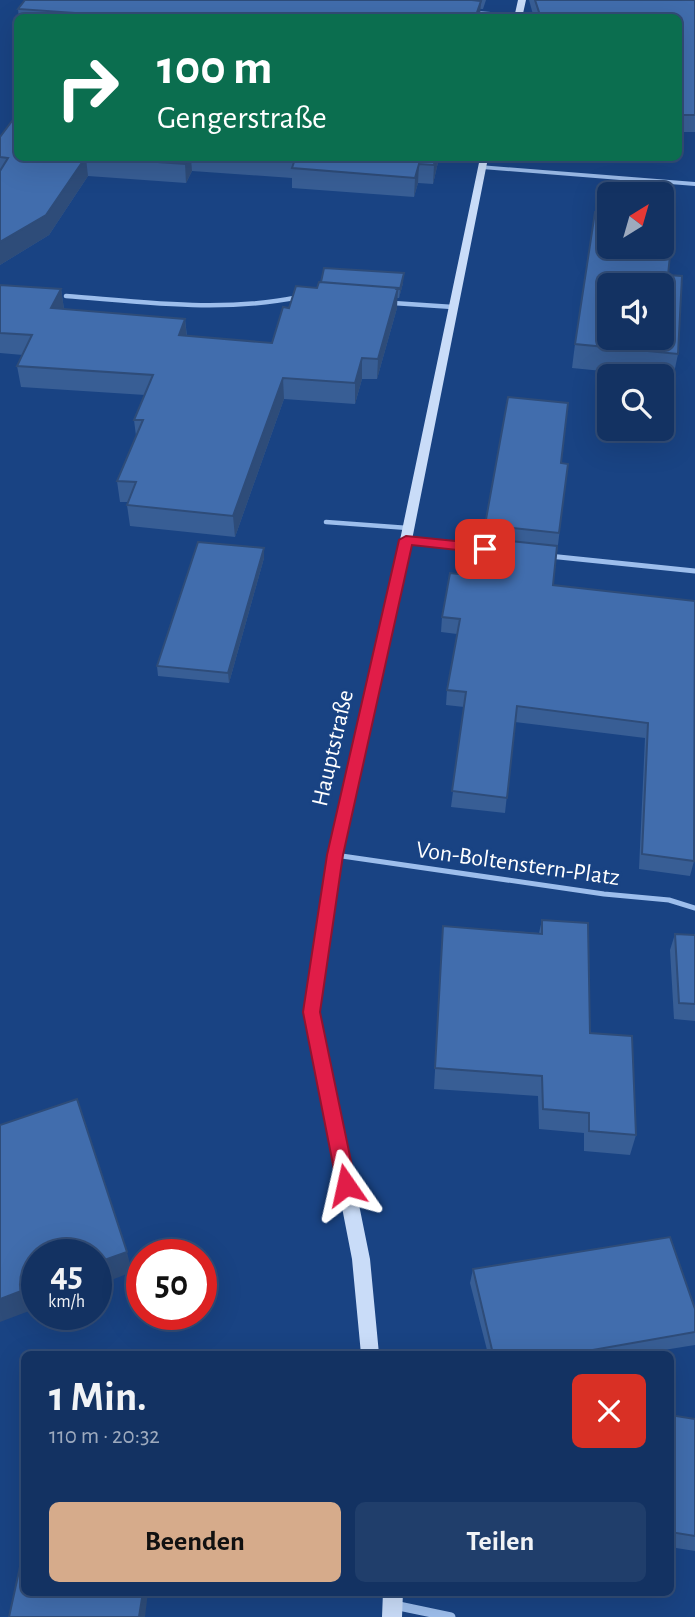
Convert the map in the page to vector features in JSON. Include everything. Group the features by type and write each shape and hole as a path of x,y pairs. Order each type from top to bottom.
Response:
{"main road":[{"name":"Hauptstraße","path":"370,1351 361,1259 312,1012 335,855 407,534 483,162"}],"street":[{"path":"464,12 486,14"},
{"path":"483,162 695,184"},
{"path":"407,534 502,551"},
{"path":"544,555 695,571"},
{"path":"393,1605 451,1617"}],"lane":[{"path":"66,296 219,307 310,297"},
{"path":"392,303 453,307"},
{"path":"326,523 407,534"},
{"name":"Von-Boltenstern-Platz","path":"335,855 604,894 669,900 695,908"}],"building":[{"path":"25,0 481,1 476,14 91,14 18,9"},
{"path":"535,0 695,0 695,115 682,115 682,14 540,14"},
{"path":"14,118 14,161 83,161 46,215 0,242 0,171 8,158 0,157 0,137"},
{"path":"142,161 186,161 185,164"},
{"path":"294,161 435,161 434,165 419,164 415,178 292,168"},
{"path":"595,212 597,259 670,259 668,273 597,273 597,346 575,344"},
{"path":"324,268 404,273 400,289 397,289 321,282"},
{"path":"674,275 682,276 678,354 637,350 674,350"},
{"path":"319,282 398,288 378,359 362,358 355,383 283,378 233,516 127,505 136,482 117,481 143,420 134,420 153,375 17,366 32,335 0,333 0,285 61,289 51,308 185,319 179,335 272,343 283,307 289,308 296,286 317,288"},
{"path":"508,397 568,403 561,463 568,464 559,533 485,525"},
{"path":"483,538 557,546 553,585 695,601 694,861 642,854 648,723 517,706 507,798 452,791 466,692 447,690 460,619 442,617 450,573 476,576"},
{"path":"198,542 264,548 228,673 157,666"},
{"path":"542,920 588,923 590,1033 632,1036 636,1135 589,1131 589,1113 543,1109 542,1076 435,1068 443,926 542,934"},
{"path":"675,934 695,935 695,1004 679,1003"},
{"path":"77,1099 126,1252 112,1257 112,1239 21,1239 21,1291 0,1299 0,1125"},
{"path":"670,1237 695,1309 695,1332 587,1351 492,1351 473,1269"},
{"path":"674,1416 695,1419 695,1536 674,1533"},
{"path":"21,1562 21,1596 142,1596 139,1617 9,1617"}],"route":[{"path":"346,1185 312,1012 335,855 406,540 485,549"}]}
